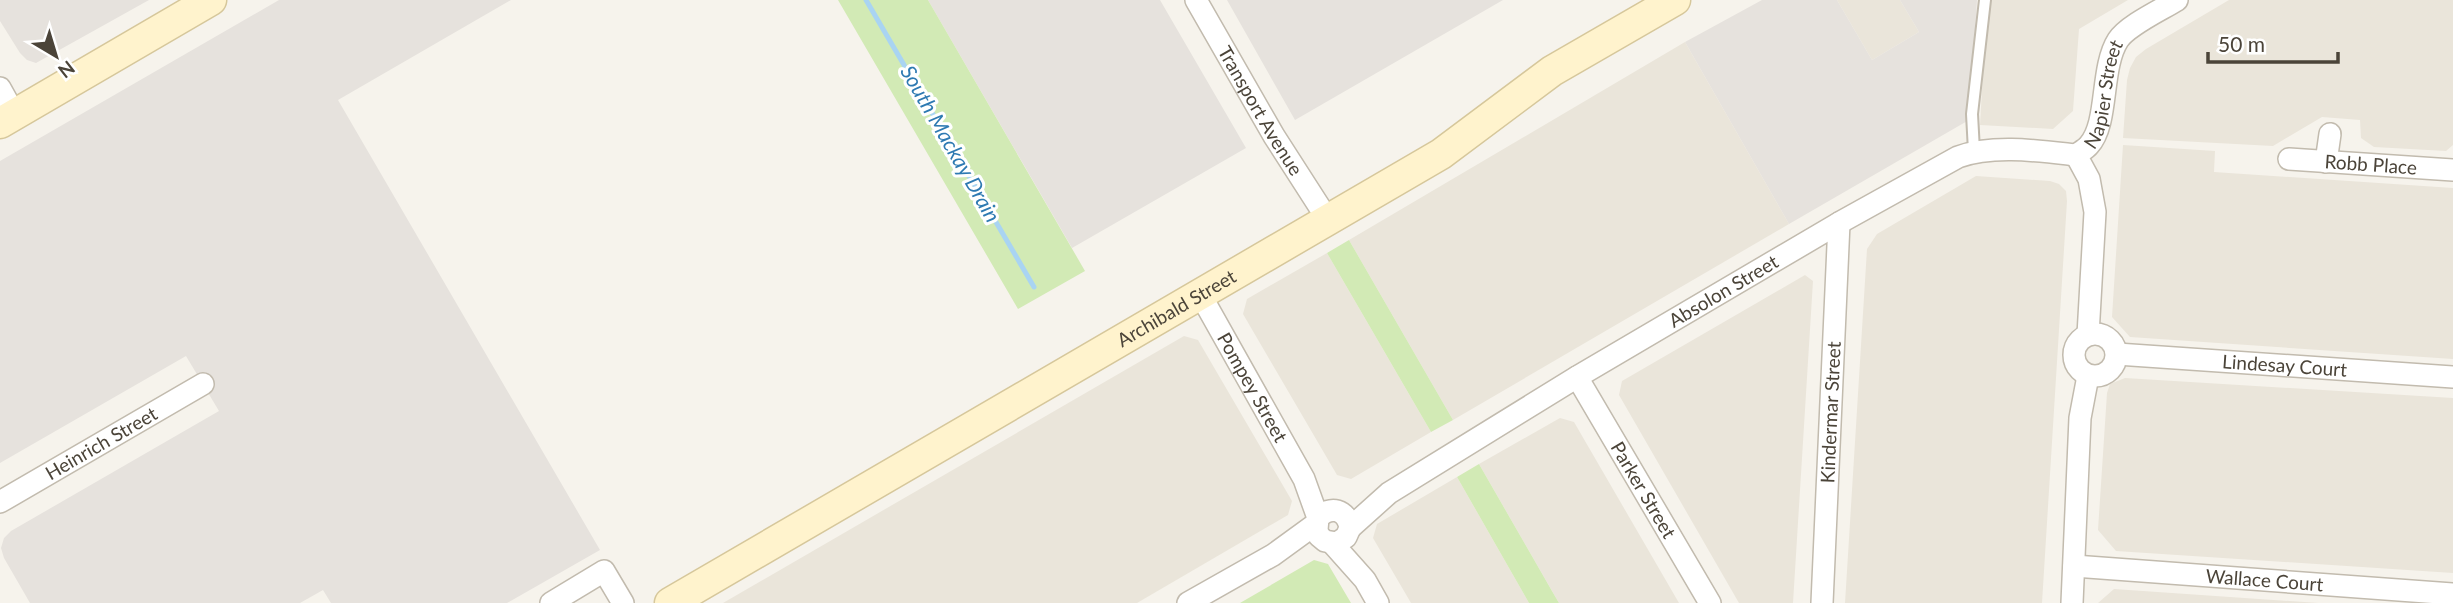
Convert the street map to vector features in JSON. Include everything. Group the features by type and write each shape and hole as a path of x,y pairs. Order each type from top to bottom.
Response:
{"street":[{"path":"0,88 8,119 211,0"},
{"name":"Transport Avenue","path":"1196,0 1274,136 1328,220"},
{"name":"Napier Street","path":"2088,335 2095,212 2090,179 2076,155 2090,144 2098,127 2109,60 2119,38 2177,0"},
{"name":"Archibald Street","path":"670,603 1441,154 1552,71 1659,4"},
{"path":"2326,162 2330,134"},
{"name":"Absolon Street","path":"1188,603 1390,493 1577,377 1839,223 1958,157 1974,151 1996,148 2076,155"},
{"name":"Robb Place","path":"2289,159 2453,170"},
{"name":"Kindermar Street","path":"1822,603 1839,223"},
{"name":"Pompey Street","path":"1200,294 1304,479 1378,603"},
{"path":"2096,334 2109,339 2117,354 2111,370 2098,376 2088,376 2080,370 2074,354 2077,345 2088,335 2096,334"},
{"name":"Lindesay Court","path":"2117,354 2453,377"},
{"path":"2072,603 2080,418 2088,376"},
{"name":"Parker Street","path":"1577,377 1710,603"},
{"name":"Heinrich Street","path":"0,502 203,384"},
{"name":"Wallace Court","path":"2074,566 2453,594"},
{"path":"551,603 604,571 623,603"}],"lane":[{"path":"1974,151 1972,114 1985,0"}],"shaded area":[{"path":"0,0 149,0 36,63 27,60 20,53 0,21"},
{"path":"279,0 511,0 338,100 600,550 507,603 331,603 323,590 300,603 30,603 4,558 1,548 4,538 11,531 219,411 186,356 0,463 0,161"},
{"path":"928,0 1160,0 1246,148 1072,248"},
{"path":"1227,0 1503,0 1295,120"},
{"path":"1762,0 1837,0 1872,60 1919,32 1900,0 1977,0 1969,120 1789,224 1685,42"},
{"path":"1837,0 1900,0 1919,32 1872,60"},
{"path":"1987,0 2128,0 2079,29 2073,111 2053,129 1980,125"},
{"path":"2229,0 2453,0 2453,145 2446,151 2374,147 2361,138 2360,120 2322,117 2273,146 2123,138 2127,80 2136,57"},
{"path":"1685,42 1789,224 1453,420 1349,240"},
{"path":"2123,145 2215,151 2214,172 2453,188 2453,359 2130,337 2112,317"},
{"path":"1976,176 2050,181 2059,184 2066,191 2042,603 1845,603 1867,249 1877,234"},
{"path":"1327,253 1431,432 1351,479 1337,475 1243,314 1247,299"},
{"path":"1805,275 1813,281 1793,603 1739,603 1619,395 1622,381"},
{"path":"1184,336 1198,340 1292,501 1288,515 1137,603 723,603"},
{"path":"2125,378 2453,398 2453,573 2116,551 2098,530 2107,393 2110,384"},
{"path":"1560,418 1574,422 1679,603 1559,603 1479,464"},
{"path":"1457,477 1529,603 1411,603 1373,538 1377,524"},
{"path":"2114,589 2319,603 2098,603"}],"green space":[{"path":"838,0 928,0 1085,271 1018,309"},
{"path":"1349,240 1453,420 1431,432 1327,253"},
{"path":"1479,464 1559,603 1529,603 1457,477"},
{"path":"1314,560 1328,564 1351,603 1240,603"}],"waterway":[{"name":"South Mackay Drain","path":"866,0 1034,287"}]}
